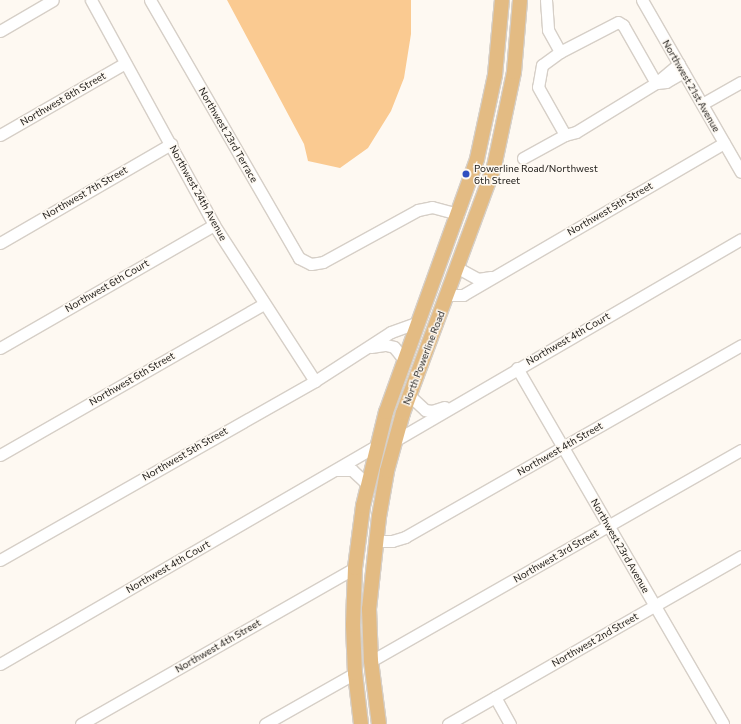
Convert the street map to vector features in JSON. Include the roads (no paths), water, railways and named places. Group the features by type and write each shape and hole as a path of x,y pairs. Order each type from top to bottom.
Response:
{"main road":[{"name":"North Powerline Road","path":"379,724 371,661 369,609 376,541 387,471 410,396 494,167 508,107 520,0"},
{"name":"North Powerline Road","path":"361,723 355,673 355,568 363,506 376,446 404,360 477,159 490,107 502,3"},
{"path":"502,3 510,21 518,28"},
{"path":"500,30 509,39 515,53"},
{"path":"440,264 442,282 447,295"},
{"path":"418,322 424,336 426,353"},
{"path":"363,506 366,519 376,541"},
{"path":"355,568 363,594 363,642 371,661"}],"street":[{"path":"0,31 53,0"},
{"name":"Northwest 24th Avenue","path":"91,0 214,224 264,304 315,381"},
{"name":"Northwest 23rd Terrace","path":"150,0 299,258 311,264 323,262 418,210 432,207 458,214"},
{"path":"546,0 548,30 560,52"},
{"name":"Northwest 21st Avenue","path":"642,0 741,172"},
{"path":"565,135 538,87 542,65 560,52 618,22 623,25 656,83"},
{"name":"Northwest 8th Street","path":"0,135 125,63"},
{"path":"523,158 565,135 576,132 656,83 666,82 681,68"},
{"path":"702,104 741,82"},
{"name":"Northwest 5th Street","path":"447,295 463,295 724,142"},
{"name":"Northwest 7th Street","path":"0,242 171,144"},
{"name":"Northwest 6th Court","path":"0,348 214,224"},
{"name":"Northwest 4th Court","path":"396,440 517,368 741,239"},
{"name":"Northwest 5th Street","path":"458,268 478,279 496,276"},
{"name":"Northwest 6th Street","path":"0,454 264,304"},
{"name":"Northwest 5th Street","path":"0,560 315,381 391,332 418,322"},
{"name":"Northwest 5th Street","path":"369,347 386,345 394,348 404,360"},
{"name":"Northwest 4th Street","path":"376,541 392,541 405,537 741,345"},
{"name":"Northwest 23rd Avenue","path":"517,368 722,724"},
{"path":"410,396 425,410 455,405"},
{"name":"Northwest 4th Court","path":"0,664 376,446"},
{"name":"Northwest 3rd Street","path":"371,661 741,450"},
{"path":"336,470 352,470 368,485"},
{"name":"Northwest 2nd Street","path":"448,724 741,556"},
{"name":"Northwest 4th Street","path":"81,724 355,568"},
{"path":"265,724 355,673"},
{"path":"495,697 510,724"}],"place":[{"name":"Powerline Road/Northwest 6th Street","path":"466,174"}]}
